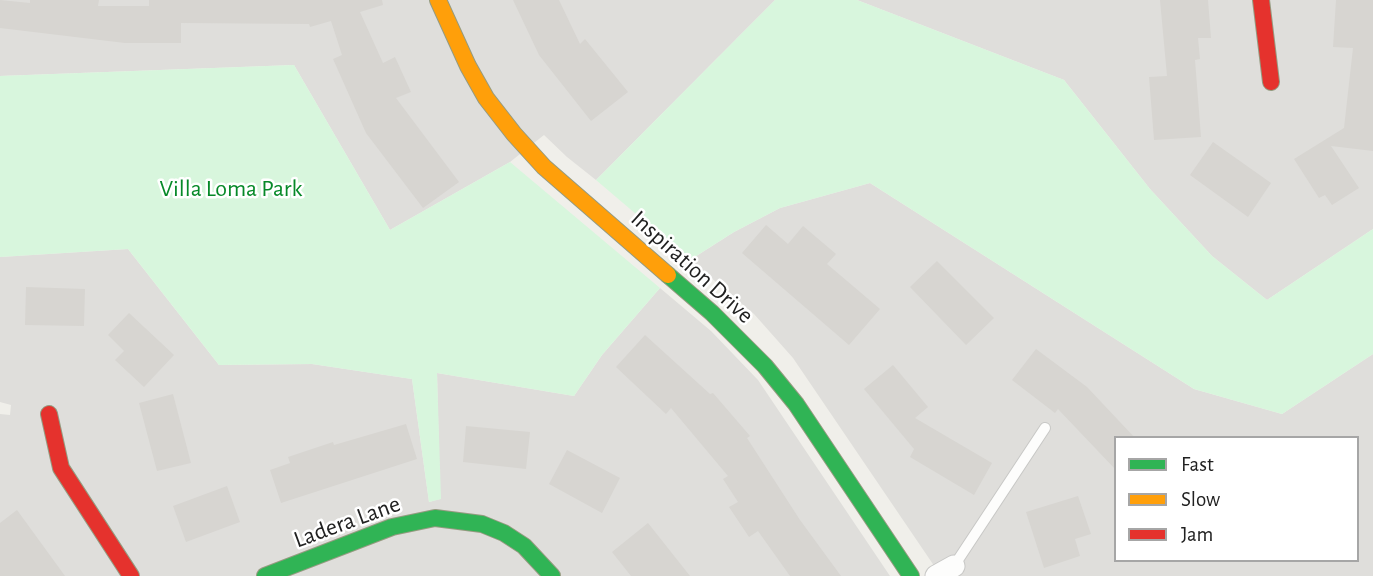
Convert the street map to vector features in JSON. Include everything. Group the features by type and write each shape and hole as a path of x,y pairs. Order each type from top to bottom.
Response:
{"street":[{"name":"Inspiration Drive","path":"438,0 486,98 514,134 544,167 740,338 796,404 911,576"},
{"path":"1261,0 1271,82"},
{"path":"49,414 61,468 131,576"},
{"name":"Ladera Lane","path":"265,576 392,527 435,518 459,519 504,533 524,546 552,576"}],"lane":[{"path":"945,571 1045,428"}],"shaded area":[{"path":"0,0 775,0 596,180 544,135 510,162 390,230 294,65 0,76"},
{"path":"857,0 1373,0 1373,229 1267,300 1212,256 1150,189 1064,80"},
{"path":"870,183 1194,389 1282,414 1373,354 1373,576 941,576 793,358 754,314 690,260 734,232 780,208"},
{"path":"128,249 219,365 312,364 412,379 429,502 440,499 437,373 574,396 602,355 660,288 711,331 758,380 890,576 0,576 0,414 10,415 11,405 0,402 0,257"}],"green space":[{"path":"775,0 857,0 1064,80 1150,189 1212,256 1267,300 1373,229 1373,354 1282,414 1194,389 870,183 780,208 734,232 690,260 596,180"},
{"name":"Villa Loma Park","path":"294,65 390,230 510,162 660,288 602,355 574,396 437,373 441,499 429,502 412,379 312,364 219,365 128,249 0,257 0,76"}],"building":[{"path":"0,0 30,3 30,0 99,0 98,6 149,6 149,0 382,0 383,5 360,12 383,63 395,57 411,92 396,98 459,182 423,208 366,133 333,59 342,55 331,21 310,27 309,24 181,23 181,43 125,43 0,28"},
{"path":"513,0 559,0 580,44 585,39 628,92 591,121 539,55"},
{"path":"1160,0 1208,0 1211,38 1198,38 1200,59 1195,60 1201,137 1154,140 1149,77 1167,76"},
{"path":"1336,0 1373,0 1373,151 1331,146 1359,188 1332,205 1325,195 1319,198 1294,159 1344,128 1353,48 1333,47"},
{"path":"1213,142 1271,183 1248,217 1190,175"},
{"path":"766,225 788,244 803,226 836,254 827,264 880,309 849,345 742,253"},
{"path":"937,261 994,318 966,345 910,287"},
{"path":"26,287 85,289 84,326 25,325"},
{"path":"129,313 174,355 144,387 115,360 124,351 108,335"},
{"path":"645,335 710,394 713,393 750,436 747,438 800,520 841,576 790,576 758,531 749,537 729,507 738,502 723,479 728,476 671,408 666,414 616,367"},
{"path":"1036,349 1087,387 1133,436 1114,436 1114,468 1058,409 1055,413 1012,380"},
{"path":"893,365 928,407 915,418 992,463 974,495 910,457 914,449 864,389"},
{"path":"173,394 191,463 157,471 139,403"},
{"path":"406,424 417,459 281,503 270,470 290,463 288,457 333,442 334,445"},
{"path":"466,426 530,432 526,469 463,462"},
{"path":"567,450 620,478 602,513 549,484"},
{"path":"227,486 240,522 186,542 173,506"},
{"path":"1078,496 1091,534 1075,539 1080,556 1044,568 1026,512"},
{"path":"17,510 65,576 0,576 0,523"},
{"path":"648,523 690,576 631,576 612,552"}],"traffic: fast":[{"path":"668,275 712,313 765,366 796,404 911,576"},
{"path":"265,576 392,527 435,518 482,524 504,533 524,546 552,576"}],"traffic: slow":[{"path":"438,0 486,98 514,134 544,167 668,275"}],"traffic: jam":[{"path":"1261,0 1271,82"},
{"path":"49,414 61,468 131,576"}]}
